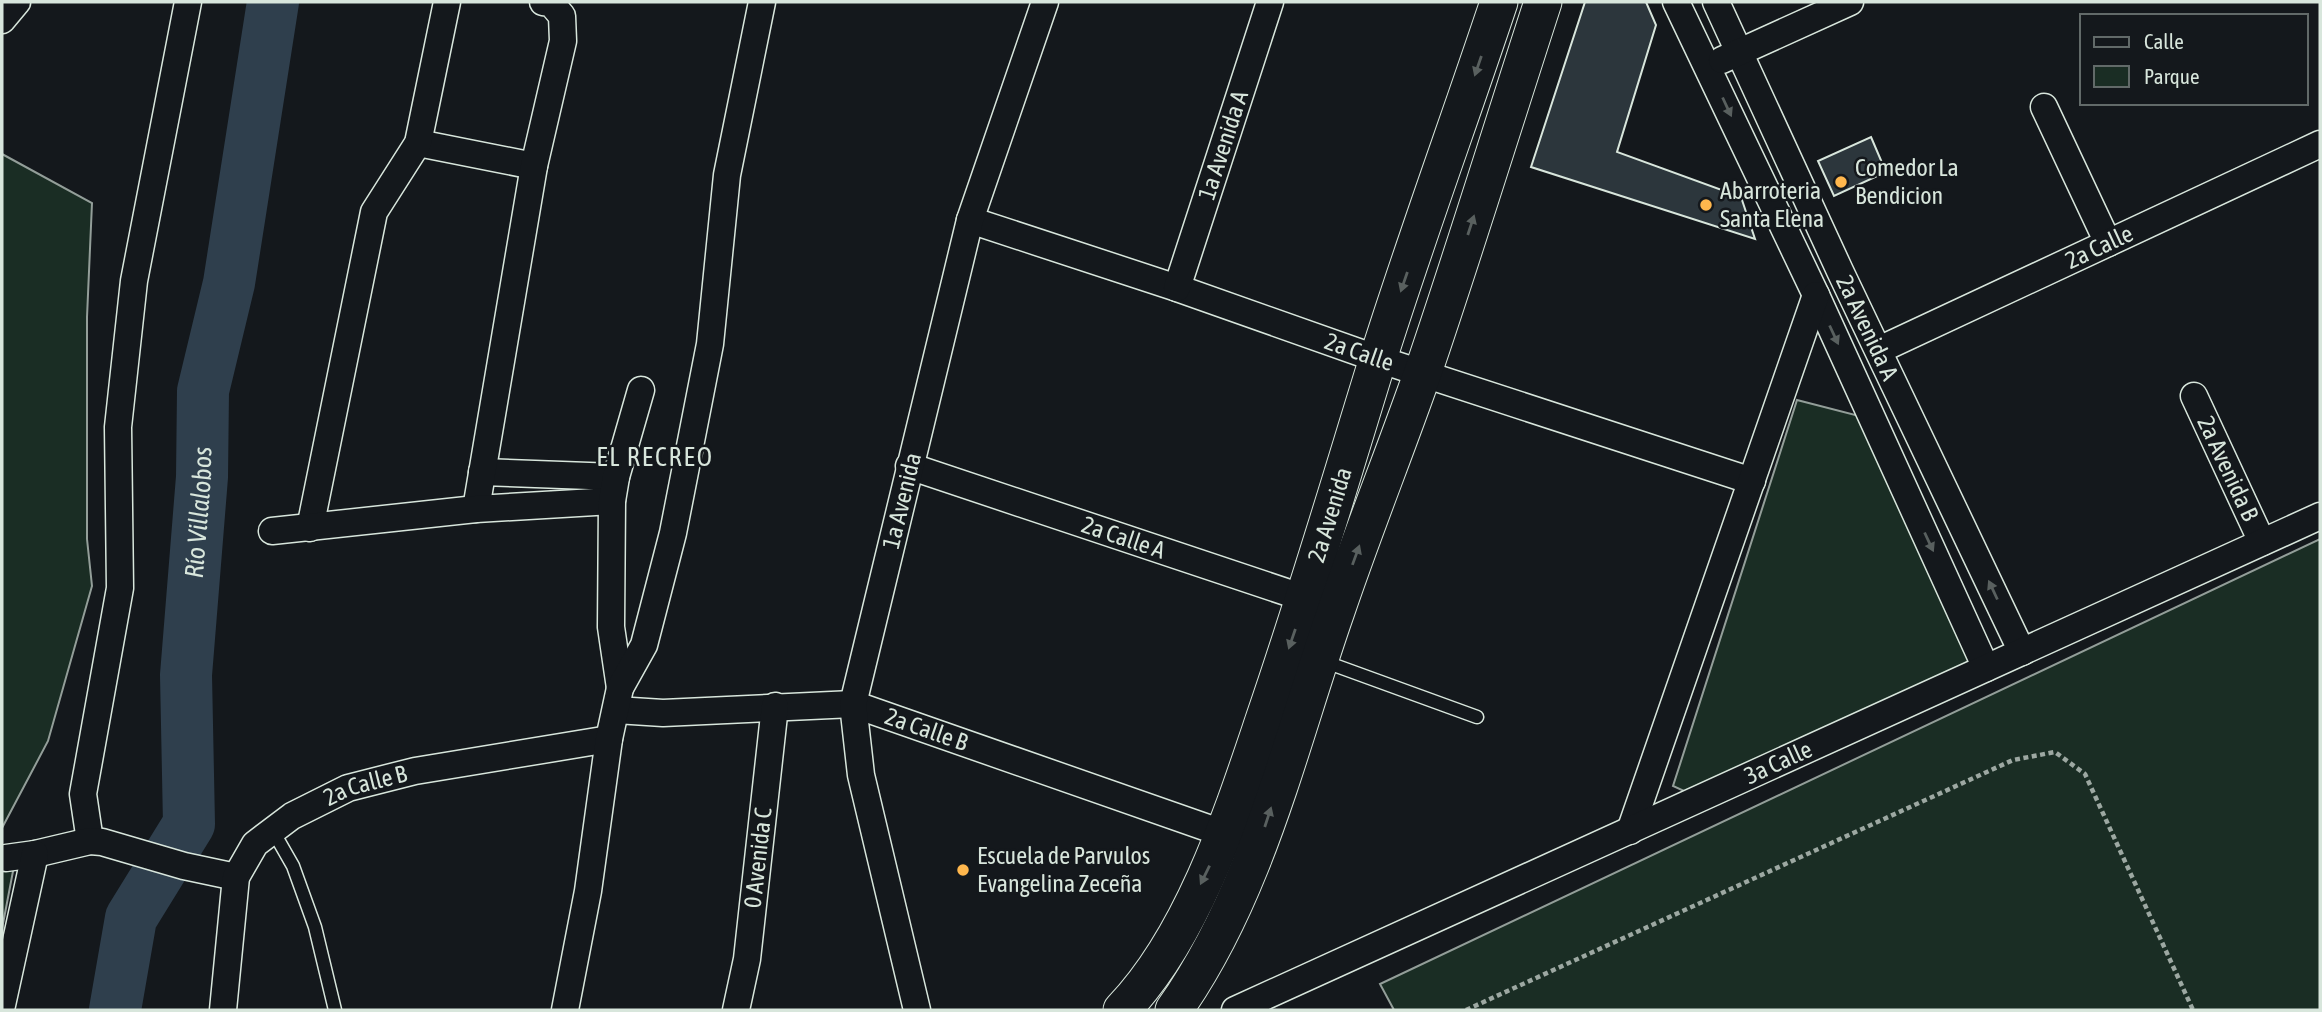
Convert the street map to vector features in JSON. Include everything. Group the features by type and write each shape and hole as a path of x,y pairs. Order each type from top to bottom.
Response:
{"street":[{"path":"2,19 17,2"},
{"path":"96,842 83,794 120,588 118,427 132,295 188,2"},
{"path":"310,528 374,212 418,143 447,2"},
{"path":"476,509 534,166 563,41 562,16 551,4 543,2"},
{"path":"565,1010 587,891 609,739 618,699 645,645 673,533 710,344 727,175 762,2"},
{"name":"1a Avenida","path":"917,1010 861,775 853,704 970,220 1045,2"},
{"name":"1a Avenida A","path":"1177,288 1270,2"},
{"name":"2a Avenida","path":"1174,1010 1212,948 1258,847 1319,660 1321,604 1378,359 1500,2"},
{"name":"2a Avenida","path":"1122,1010 1176,935 1225,834 1321,604 1423,372 1543,2"},
{"name":"2a Avenida A","path":"1676,2 1816,295 1986,668"},
{"name":"2a Avenida A","path":"1717,2 1840,271 2022,652"},
{"path":"1708,66 1850,2"},
{"path":"2044,107 2108,243"},
{"path":"418,143 534,166"},
{"name":"2a Calle","path":"1879,350 2320,144"},
{"name":"2a Calle","path":"970,220 1177,288 1378,359 1752,481"},
{"name":"2a Avenida A","path":"1630,831 1816,295"},
{"path":"618,699 611,627 614,489 640,390"},
{"name":"2a Avenida B","path":"2194,396 2262,542"},
{"name":"2a Calle A","path":"909,466 1321,604"},
{"path":"482,472 614,489"},
{"path":"272,531 476,509 614,489"},
{"name":"3a Calle","path":"1236,1010 2320,516"},
{"name":"2a Calle B","path":"618,699 663,713 853,704 1225,834"},
{"name":"0 Avenida C","path":"736,1010 747,959 775,706"},
{"name":"2a Calle B","path":"236,877 255,844 292,816 348,788 415,771 609,739"},
{"path":"4,858 35,855 96,842 236,877 223,1010"},
{"path":"2,1005 35,855"}],"lane":[{"path":"1319,660 1477,717"},
{"path":"272,831 293,866 302,890 335,1010"}],"path":[{"path":"1466,1010 2013,760 2056,752 2085,774 2193,1010"}],"green space":[{"path":"2,154 92,203 87,317 87,539 92,586 48,741 2,828"},
{"path":"1797,400 1871,419 1976,659 1697,797 1673,786"},
{"path":"2320,539 2320,1010 1394,1010 1380,984"},
{"path":"2,864 14,866 2,929"}],"building":[{"path":"1585,2 1646,2 1656,25 1617,152 1741,197 1755,239 1531,167"},
{"path":"1871,137 1886,172 1834,196 1818,161"}],"waterway":[{"name":"Río Villalobos","path":"115,1010 131,918 189,824 186,675 202,477 203,391 229,283 273,2"}],"place":[{"name":"Comedor La Bendicion","path":"1841,182"},
{"name":"Abarroteria Santa Elena","path":"1706,205"},
{"name":"Escuela de Parvulos Evangelina Zeceña","path":"963,870"}],"district":[{"name":"EL RECREO","path":"655,457"}]}
